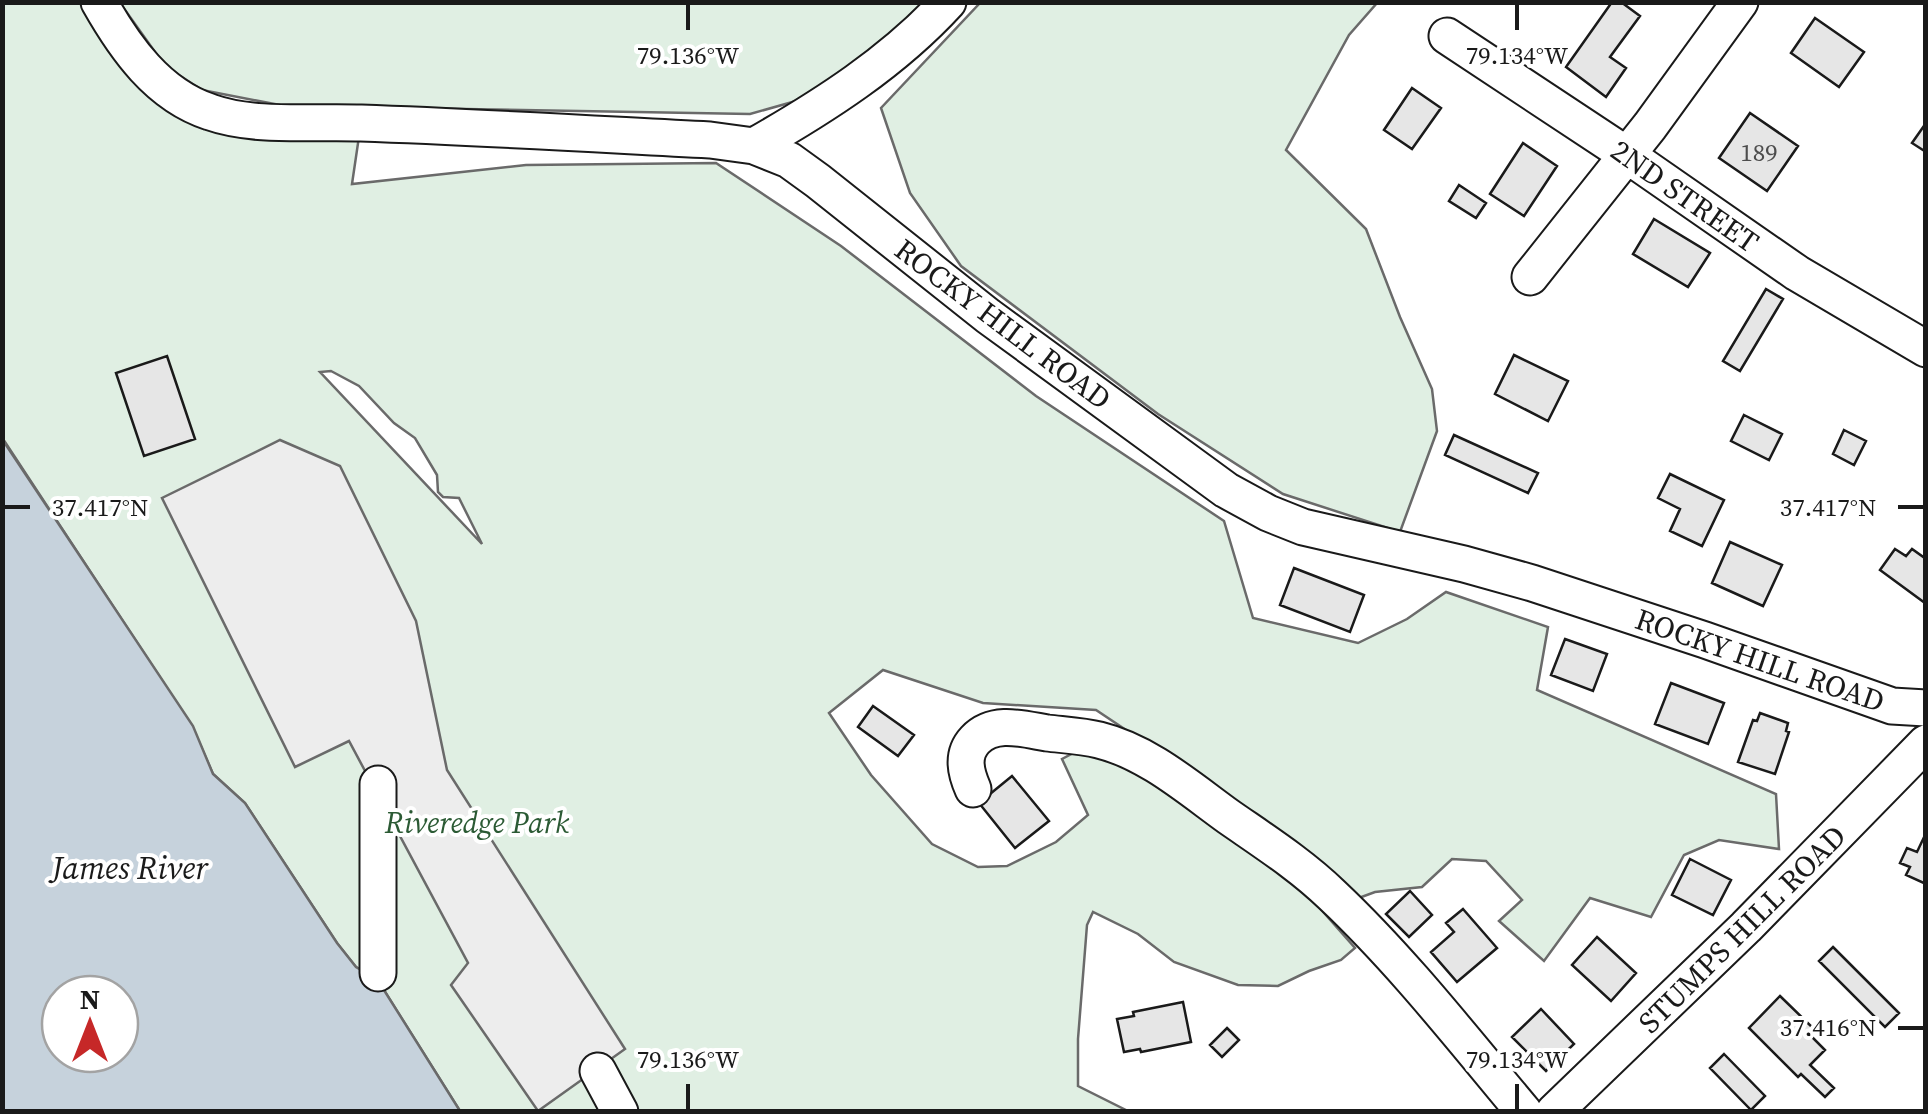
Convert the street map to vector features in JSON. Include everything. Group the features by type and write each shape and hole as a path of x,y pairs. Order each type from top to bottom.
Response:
{"street":[{"name":"ROCKY HILL ROAD","path":"100,2 120,39 145,70 176,95 208,112 240,120 652,137 754,146 789,160 988,316 1226,490 1268,513 1303,527 1532,584 1892,706 1926,708"},
{"path":"754,146 818,109 879,66 948,2"},
{"path":"1530,276 1740,2"},
{"name":"2ND STREET","path":"1447,36 1797,274 1926,350"},
{"path":"974,790 966,774 966,757 973,742 989,730 1006,727 1100,740 1136,754 1304,870 1334,896 1404,970 1524,1112"},
{"name":"STUMPS HILL ROAD","path":"1554,1112 1746,927 1926,743"},
{"path":"378,784 378,972"},
{"path":"598,1072 620,1112"}],"green space":[{"name":"Riveredge Park","path":"2,3 108,3 145,69 240,120 361,123 352,184 526,165 716,163 841,246 1036,396 1224,521 1253,618 1358,643 1407,619 1446,592 1548,627 1537,690 1776,794 1779,849 1719,840 1684,855 1651,917 1590,898 1544,961 1499,921 1522,900 1486,861 1452,859 1422,887 1375,892 1356,899 1216,790 1096,710 983,703 883,670 829,713 871,775 932,844 978,867 1007,866 1056,842 1088,815 1062,759 1083,748 1147,776 1288,872 1355,948 1341,960 1278,986 1238,985 1174,962 1138,934 1093,912 1087,925 1078,1086 1128,1111 460,1111 377,979 356,967 245,803 213,774 192,726 3,439","holes":["331,371 359,386 394,423 415,438 437,475 438,492 443,497 459,498 482,544 320,372"]},
{"path":"120,3 929,3 810,97 750,114 285,106 202,90 165,66"},
{"path":"980,3 1377,3 1349,35 1286,150 1366,229 1432,389 1437,431 1400,532 1283,494 1158,414 961,266 910,193 881,108"}],"shaded area":[{"path":"280,440 340,466 416,621 447,770 625,1049 538,1111 451,985 468,963 349,741 295,767 162,498"}],"water":[{"name":"James River","path":"2,439 193,726 213,774 245,803 356,967 377,979 460,1111 3,1111"}],"building":[{"path":"1612,2 1621,2 1640,16 1610,57 1626,68 1606,97 1566,67"},
{"path":"1815,18 1864,52 1839,87 1791,53"},
{"path":"1412,88 1441,108 1412,149 1384,130"},
{"path":"1750,113 1798,146 1767,191 1719,158"},
{"path":"1926,123 1926,152 1912,143"},
{"path":"1523,143 1557,166 1524,216 1490,194"},
{"path":"1459,185 1486,203 1476,218 1449,201"},
{"path":"1654,219 1710,253 1688,287 1633,254"},
{"path":"1766,289 1783,299 1740,371 1723,361"},
{"path":"1514,355 1568,381 1548,421 1495,394"},
{"path":"167,356 195,439 144,456 116,373"},
{"path":"1744,415 1782,434 1769,460 1731,441"},
{"path":"1844,430 1866,441 1854,465 1833,454"},
{"path":"1454,435 1538,473 1528,493 1445,455"},
{"path":"1670,474 1724,500 1702,546 1670,531 1680,509 1658,498"},
{"path":"1730,542 1782,565 1763,606 1712,583"},
{"path":"1895,549 1906,556 1912,549 1926,559 1925,603 1880,570"},
{"path":"1294,568 1364,595 1350,632 1280,605"},
{"path":"1565,639 1607,654 1593,691 1551,675"},
{"path":"1671,683 1724,703 1708,744 1655,724"},
{"path":"873,706 914,735 898,756 858,727"},
{"path":"1760,713 1788,723 1789,732 1775,774 1738,762 1753,720 1757,721"},
{"path":"1012,776 1049,821 1015,848 979,803"},
{"path":"1926,833 1926,884 1906,875 1910,867 1900,863 1907,848 1917,852"},
{"path":"1690,859 1731,880 1713,915 1672,895"},
{"path":"1410,891 1432,915 1409,937 1386,914"},
{"path":"1463,909 1497,948 1457,982 1431,952 1454,932 1446,923"},
{"path":"1597,937 1636,973 1611,1001 1572,965"},
{"path":"1833,947 1899,1013 1885,1027 1819,961"},
{"path":"1780,996 1815,1030 1810,1035 1825,1050 1810,1065 1834,1088 1825,1097 1801,1074 1798,1077 1749,1028"},
{"path":"1183,1002 1191,1042 1124,1052 1117,1019"},
{"path":"1541,1009 1574,1044 1546,1071 1512,1037"},
{"path":"1227,1028 1239,1040 1222,1057 1210,1045"},
{"path":"1724,1054 1765,1096 1751,1110 1710,1068"}]}
